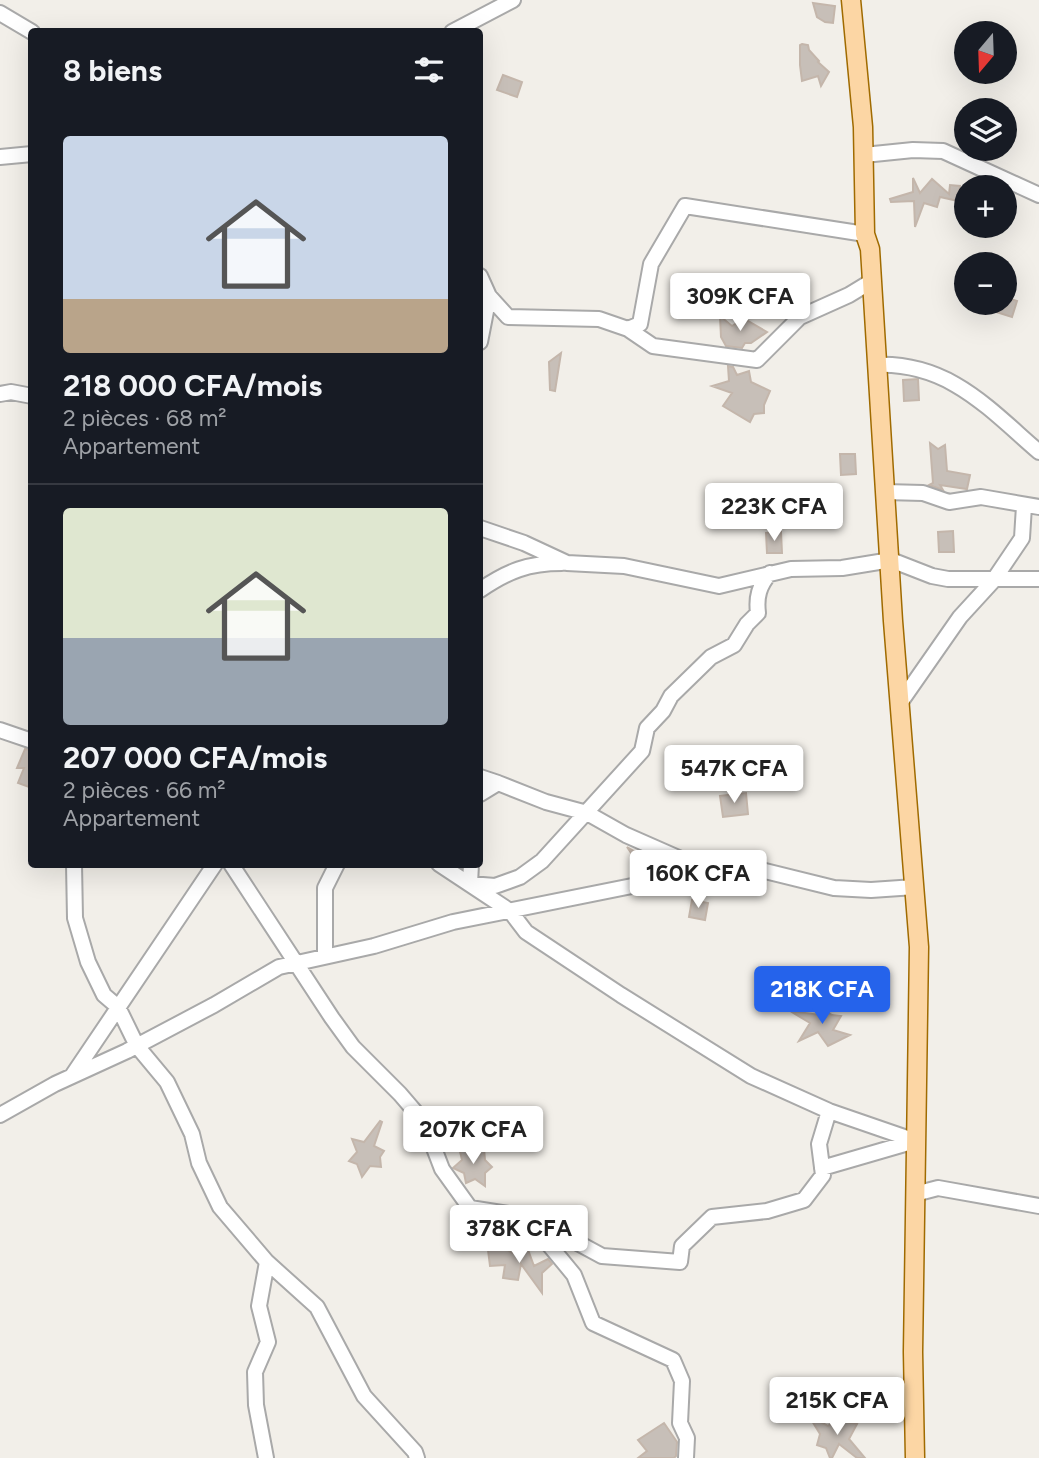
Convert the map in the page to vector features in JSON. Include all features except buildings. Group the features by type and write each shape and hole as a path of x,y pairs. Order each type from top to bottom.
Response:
{"main road":[{"path":"851,0 864,155 865,234 870,249 876,365 919,947 913,1352 915,1458"}],"street":[{"path":"460,28 513,0"},
{"path":"0,13 28,30"},
{"path":"864,155 914,150 943,151 1039,195"},
{"path":"0,157 28,154"},
{"path":"628,329 640,324 651,264 685,206 865,234"},
{"path":"483,283 489,296 509,317 599,319 628,329 653,346 757,360 800,317 849,296 872,281"},
{"path":"483,327 489,296"},
{"path":"876,365 937,374 970,392 1039,452"},
{"path":"0,394 11,392 28,395"},
{"path":"885,492 923,493 949,502 981,497 1032,507 1022,538 993,581 960,617 900,704"},
{"path":"483,529 524,542 567,563"},
{"path":"483,588 503,574 537,563 624,566 719,586 791,569 842,568 891,560 939,578 993,581 1039,579"},
{"path":"470,884 495,886 520,877 542,861 642,751 647,728 663,711 671,696 711,657 734,645 747,624 758,613 757,596 763,581 770,573"},
{"path":"0,730 28,740"},
{"path":"483,777 546,802 587,813 626,835 701,868"},
{"path":"483,792 498,783"},
{"path":"0,1115 215,1005 279,967 374,946 453,922 642,884 701,868 745,866 834,888 871,890 915,887"},
{"path":"74,868 75,918 88,962 104,995 118,1007 137,1046 167,1082 192,1134 199,1163 220,1207 267,1262 317,1307 364,1396 415,1452 417,1458"},
{"path":"71,1077 212,868"},
{"path":"234,868 332,1018 354,1047 424,1122 442,1169 470,1208 508,1214 565,1236 602,1256 680,1262 682,1246 712,1217 767,1211 804,1199 823,1175 819,1144 829,1111"},
{"path":"325,957 325,888 335,868"},
{"path":"445,868 510,911 526,932 751,1076 829,1111 916,1141"},
{"path":"470,884 471,868"},
{"path":"822,1168 916,1141"},
{"path":"915,1194 938,1188 1039,1206"},
{"path":"508,1214 546,1241 574,1275 593,1323 673,1360 682,1381 680,1423 687,1438 686,1458"},
{"path":"265,1458 256,1405 255,1372 268,1342 259,1306 267,1262"}]}
